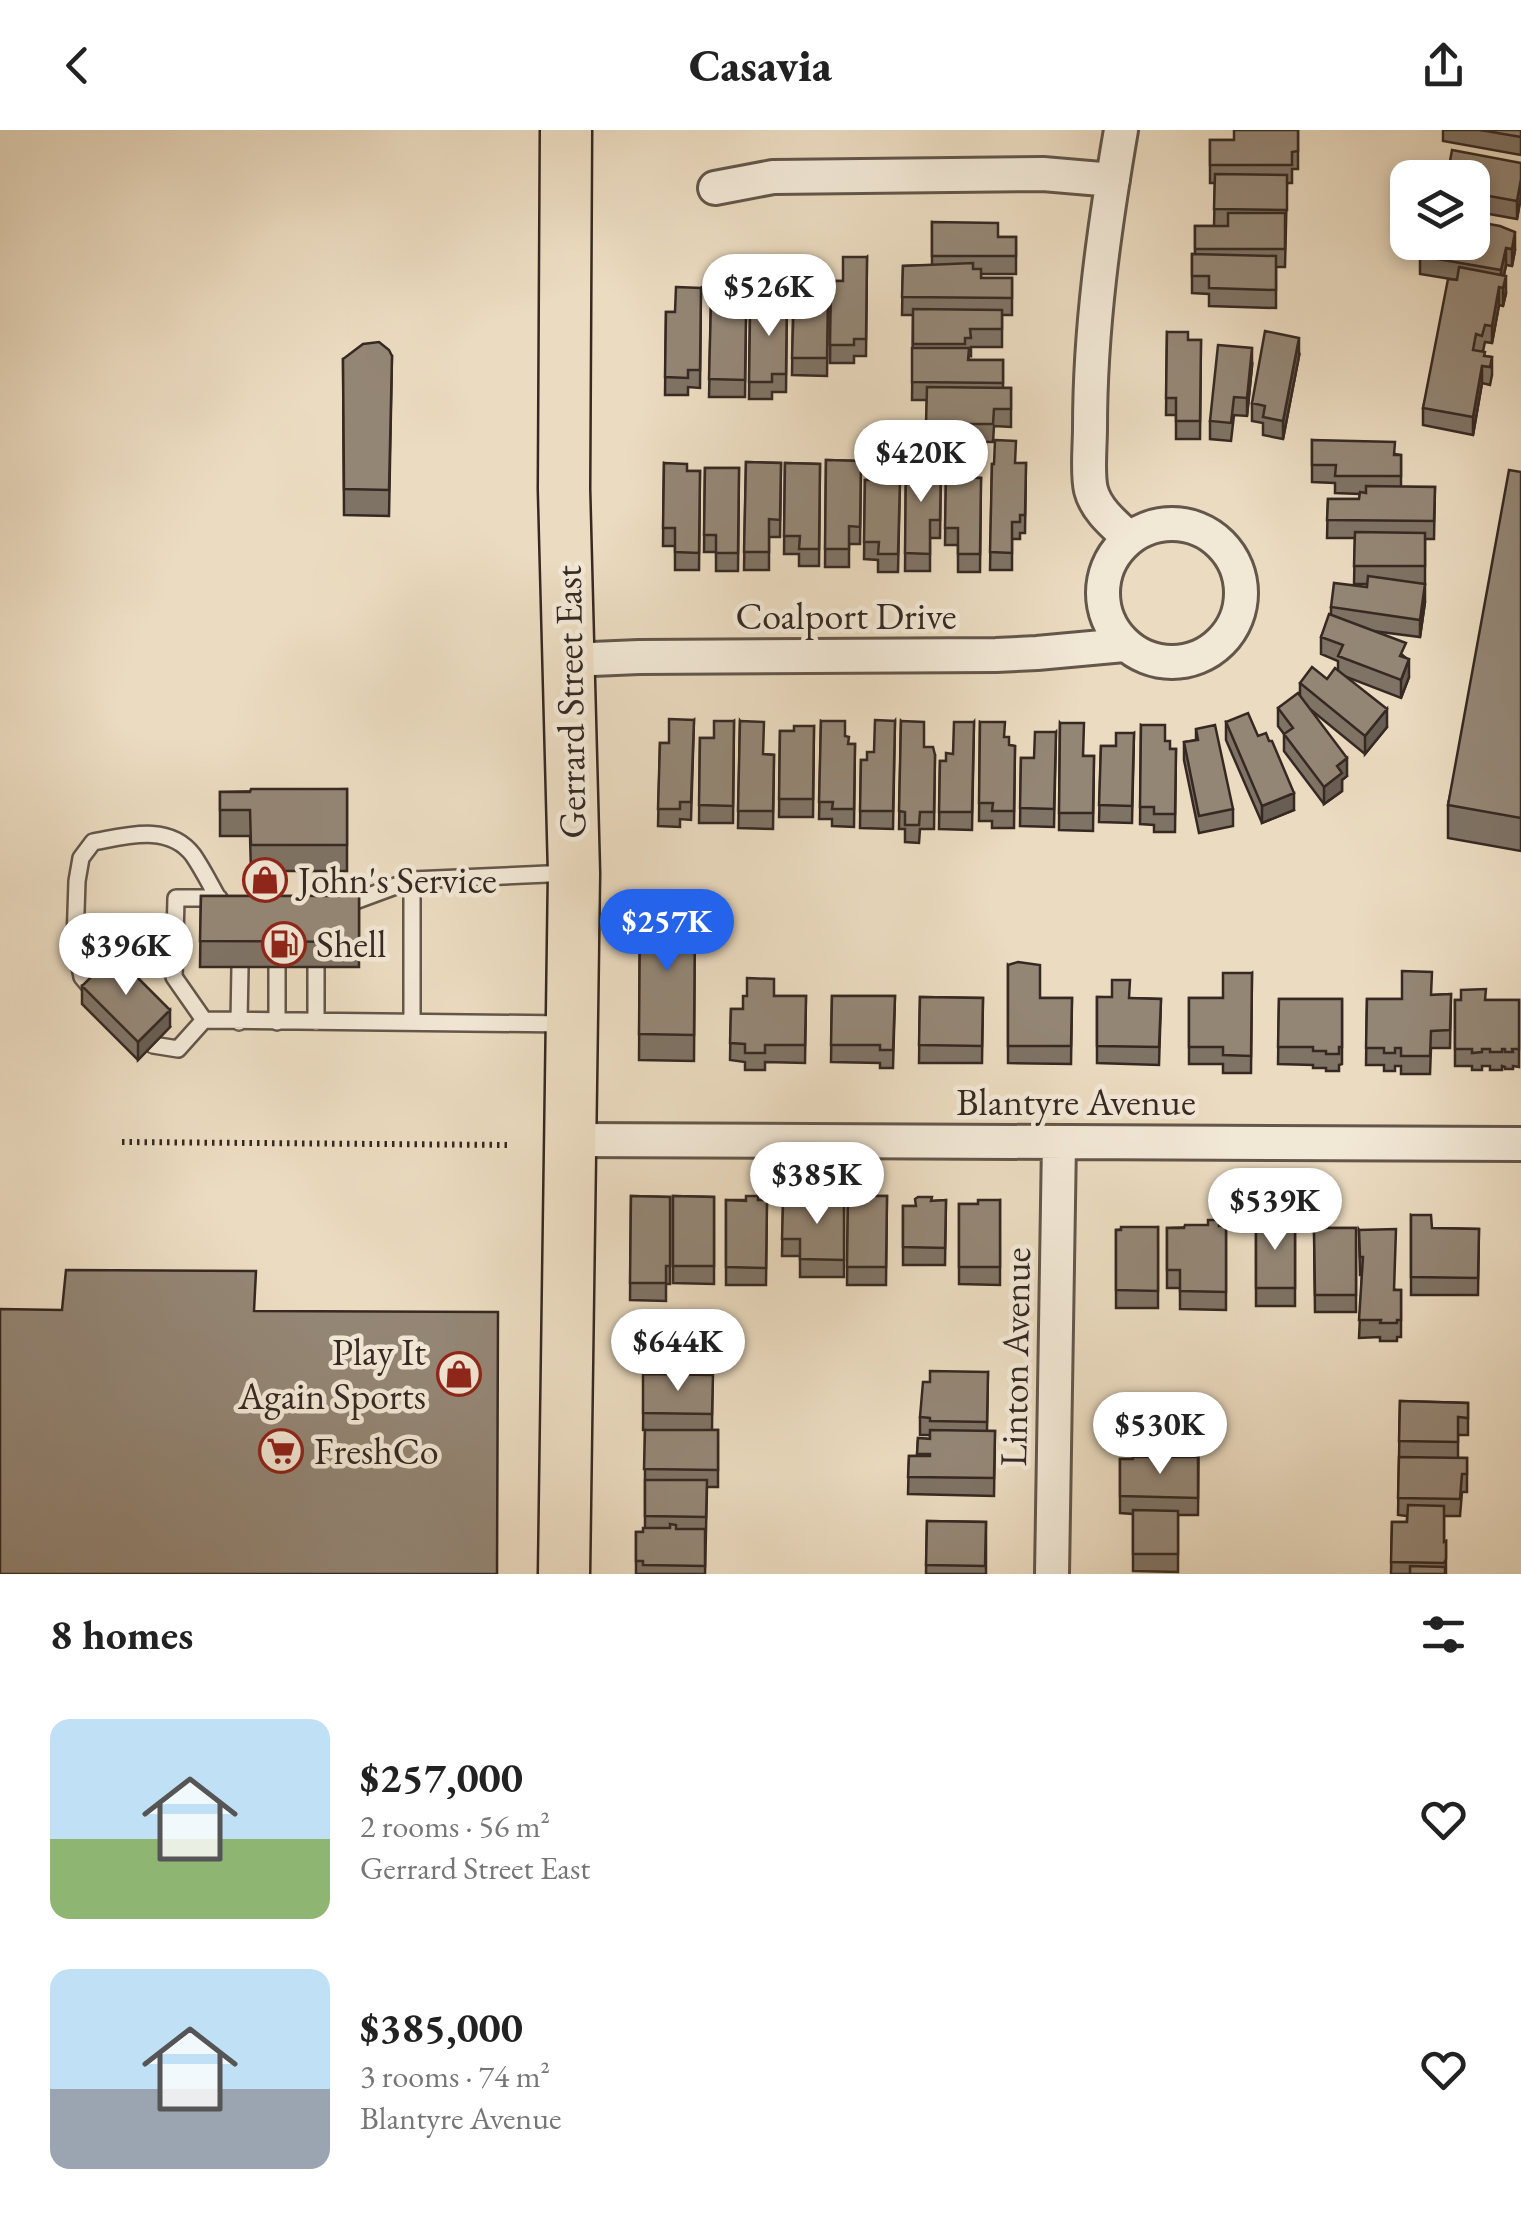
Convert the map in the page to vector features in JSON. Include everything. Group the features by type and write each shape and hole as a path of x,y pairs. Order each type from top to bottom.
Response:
{"main road":[{"name":"Gerrard Street East","path":"564,1574 574,873 564,450 566,130"}],"street":[{"path":"1122,130 1090,368 1091,491 1107,517 1129,538 1112,556 1104,578 1102,602 1110,625 1124,644"},
{"path":"715,188 773,176 1043,174 1113,180"},
{"name":"Coalport Drive","path":"569,660 1037,654 1124,644 1143,657 1164,663 1187,661 1208,653 1225,638 1237,618 1239,574 1229,554 1213,537 1193,526 1171,523 1149,527 1129,538"},
{"name":"Blantyre Avenue","path":"571,1140 1521,1144"},
{"name":"Linton Avenue","path":"1052,1574 1058,1142"}],"lane":[{"path":"94,991 82,977 75,942 81,858 93,842 141,833 172,838 191,852 218,898"},
{"path":"335,900 355,901 412,880 574,873"},
{"path":"412,880 412,1022"},
{"path":"204,1020 174,977 176,898 240,898"},
{"path":"239,1022 240,967"},
{"path":"277,967 277,1022"},
{"path":"316,967 316,1022"},
{"path":"204,1020 572,1024"},
{"path":"153,1045 178,1049 204,1020"}],"path":[{"path":"122,1142 509,1145"}],"building":[{"path":"1234,130 1298,130 1298,151 1292,152 1292,165 1210,165 1210,140 1234,140"},
{"path":"1480,130 1521,130 1521,137"},
{"path":"1452,150 1521,163 1517,201 1490,196 1490,160 1450,160"},
{"path":"1215,174 1287,175 1287,210 1214,209"},
{"path":"1228,213 1285,213 1285,249 1195,249 1195,226 1228,226"},
{"path":"932,222 998,223 998,237 1016,237 1016,256 932,256"},
{"path":"1490,224 1515,232 1512,249 1506,248 1501,270 1443,260 1490,260"},
{"path":"1192,254 1276,256 1276,290 1209,288 1209,276 1192,276"},
{"path":"843,257 867,257 866,339 854,339 854,345 830,345 831,281 843,281"},
{"path":"973,263 973,269 981,269 981,278 1012,278 1012,298 902,297 903,266"},
{"path":"1459,267 1506,276 1503,288 1499,287 1492,326 1485,325 1482,336 1476,334 1473,350 1492,357 1490,367 1482,366 1473,417 1423,408 1448,279 1457,280"},
{"path":"790,284 813,285 813,297 828,296 827,358 792,358 794,297 790,297"},
{"path":"676,287 701,288 700,370 688,370 688,378 665,377 666,312 675,312"},
{"path":"762,293 787,293 786,374 772,374 772,382 749,382 750,316 761,317"},
{"path":"711,302 732,302 731,314 746,314 745,380 709,379"},
{"path":"913,309 1002,310 1002,329 970,329 971,338 965,338 965,344 913,344"},
{"path":"1265,331 1299,338 1283,421 1263,417 1265,406 1252,403"},
{"path":"1167,332 1188,332 1188,340 1201,340 1200,421 1176,421 1176,398 1166,398"},
{"path":"379,342 392,356 389,490 344,489 343,359 363,344"},
{"path":"1218,345 1252,348 1247,398 1234,397 1231,423 1210,421"},
{"path":"912,348 969,348 968,360 1003,360 1003,383 912,382"},
{"path":"927,387 1011,388 1011,409 994,409 993,424 926,424"},
{"path":"995,440 1016,441 1015,463 1026,463 1025,515 1020,515 1020,522 1012,522 1012,553 990,552"},
{"path":"1312,440 1395,442 1394,455 1401,455 1401,476 1335,476 1336,465 1312,465"},
{"path":"826,460 861,461 860,527 849,526 849,549 825,549"},
{"path":"746,462 781,463 780,520 769,519 769,552 744,552"},
{"path":"664,463 687,464 687,471 700,471 699,553 675,552 675,528 663,528"},
{"path":"785,463 820,464 819,549 799,549 800,536 784,536"},
{"path":"906,463 941,464 940,520 930,520 930,554 905,553"},
{"path":"705,468 739,468 738,553 716,553 716,535 704,535"},
{"path":"1509,470 1521,472 1521,818 1448,805"},
{"path":"946,477 981,478 980,554 958,554 958,528 945,528"},
{"path":"865,480 900,480 898,554 878,554 879,542 864,542"},
{"path":"1366,486 1435,487 1434,521 1327,520 1328,499 1359,499 1360,492 1366,493"},
{"path":"1355,532 1425,533 1425,566 1354,566"},
{"path":"1368,576 1425,584 1420,620 1331,607 1334,583 1367,587"},
{"path":"1329,614 1406,643 1400,656 1409,659 1401,680 1338,656 1343,645 1321,637"},
{"path":"1312,667 1327,679 1335,668 1387,709 1365,736 1300,683"},
{"path":"1298,693 1347,758 1337,766 1342,773 1324,787 1284,734 1293,728 1278,708"},
{"path":"1248,713 1258,736 1266,733 1272,741 1294,793 1262,806 1226,722"},
{"path":"669,719 694,720 691,802 680,802 680,809 658,809 660,743 669,743"},
{"path":"875,720 895,721 893,811 860,811 861,760 867,760 867,752 874,752"},
{"path":"714,721 734,721 733,806 699,805 700,738 714,738"},
{"path":"740,721 764,722 763,754 774,755 773,811 738,811"},
{"path":"821,721 845,721 848,744 855,744 854,809 832,809 833,802 819,802"},
{"path":"901,721 924,722 924,747 933,747 935,755 934,812 920,812 919,825 905,825 905,812 899,811"},
{"path":"954,722 974,722 972,812 939,812 940,761 946,761 946,753 953,754"},
{"path":"980,722 1005,722 1004,737 1009,737 1009,745 1015,746 1014,811 992,811 993,803 979,803"},
{"path":"1060,723 1084,723 1083,756 1094,756 1093,813 1059,813"},
{"path":"1141,725 1165,725 1165,741 1170,741 1170,749 1176,749 1175,814 1154,814 1154,807 1140,807"},
{"path":"1215,725 1233,809 1199,816 1184,742 1198,740 1196,729"},
{"path":"794,726 814,726 813,799 779,799 780,731 794,731"},
{"path":"1035,732 1056,732 1054,809 1020,808 1021,758 1034,758"},
{"path":"1116,733 1134,733 1132,806 1099,805 1101,746 1116,746"},
{"path":"347,789 347,845 251,845 250,810 220,810 220,792"},
{"path":"201,896 359,896 359,942 200,941"},
{"path":"640,914 695,915 694,1035 639,1034"},
{"path":"114,954 170,1010 138,1042 82,986"},
{"path":"1008,965 1040,965 1040,998 1072,998 1071,1046 1008,1046"},
{"path":"1402,971 1432,972 1431,995 1451,994 1450,1030 1431,1031 1430,1056 1401,1056 1401,1048 1395,1048 1395,1053 1384,1053 1384,1048 1366,1048 1367,999 1402,999"},
{"path":"1223,973 1252,973 1251,1056 1223,1055 1223,1047 1189,1047 1189,998 1223,998"},
{"path":"747,978 774,979 774,996 806,996 805,1045 765,1045 765,1053 745,1053 745,1044 730,1043 731,1009 743,1009"},
{"path":"1112,980 1130,980 1129,998 1161,999 1159,1047 1097,1046 1097,997 1112,997"},
{"path":"1486,989 1485,1000 1519,1000 1519,1049 1512,1049 1513,1052 1482,1049 1472,1053 1472,1049 1455,1049 1455,1000 1461,1000 1461,990"},
{"path":"832,996 895,996 893,1050 880,1050 880,1045 831,1045"},
{"path":"920,997 983,998 982,1046 919,1045"},
{"path":"1279,999 1342,999 1339,1054 1313,1051 1313,1047 1278,1047"},
{"path":"806,1195 835,1195 835,1199 844,1199 844,1260 800,1259 800,1239 782,1239 783,1205 806,1205"},
{"path":"631,1196 670,1197 670,1266 666,1266 666,1283 630,1283"},
{"path":"673,1196 714,1197 714,1266 673,1266"},
{"path":"746,1196 767,1200 766,1268 726,1267 726,1200 746,1201"},
{"path":"848,1196 887,1196 886,1267 847,1267"},
{"path":"918,1197 946,1200 945,1248 903,1247 903,1206 916,1206"},
{"path":"978,1200 1000,1200 1000,1267 959,1267 959,1204 978,1204"},
{"path":"1256,1213 1280,1213 1280,1225 1295,1225 1295,1288 1256,1288"},
{"path":"1411,1215 1431,1215 1432,1228 1479,1229 1478,1278 1411,1277"},
{"path":"1208,1220 1219,1220 1219,1226 1226,1226 1226,1292 1180,1291 1180,1270 1167,1270 1167,1228 1208,1225"},
{"path":"1158,1227 1158,1291 1116,1290 1116,1230"},
{"path":"1314,1228 1356,1228 1356,1295 1315,1295"},
{"path":"1396,1229 1394,1290 1401,1290 1401,1320 1359,1320 1363,1257 1359,1230"},
{"path":"66,1270 256,1271 254,1311 498,1312 497,1574 0,1574 0,1309 62,1310"},
{"path":"644,1325 713,1326 713,1364 644,1363"},
{"path":"930,1371 988,1372 987,1422 930,1421 920,1417 923,1382 930,1382"},
{"path":"643,1374 713,1375 712,1414 643,1413"},
{"path":"1400,1401 1468,1403 1468,1418 1458,1417 1458,1442 1399,1441"},
{"path":"1134,1404 1199,1405 1199,1444 1133,1443"},
{"path":"645,1430 718,1430 718,1470 644,1469"},
{"path":"930,1430 995,1431 994,1478 908,1477 909,1456 930,1456 917,1454 918,1438 930,1439"},
{"path":"1198,1457 1198,1498 1120,1496 1120,1459"},
{"path":"1399,1457 1467,1458 1460,1499 1398,1498"},
{"path":"645,1480 707,1480 706,1517 645,1516"},
{"path":"1408,1505 1444,1506 1444,1563 1391,1562 1392,1522 1407,1522"},
{"path":"1133,1510 1178,1511 1178,1554 1133,1554"},
{"path":"927,1521 986,1522 985,1566 926,1565"},
{"path":"670,1524 676,1525 676,1529 705,1529 705,1566 643,1565 643,1561 636,1561 636,1532 643,1532 643,1528 670,1528"},
{"path":"1410,1566 1445,1567 1445,1574 1410,1574"}],"place":[{"name":"John's Service","path":"265,880"},
{"name":"Shell","path":"284,944"},
{"name":"Play It Again Sports","path":"459,1374"},
{"name":"FreshCo","path":"281,1451"}]}
